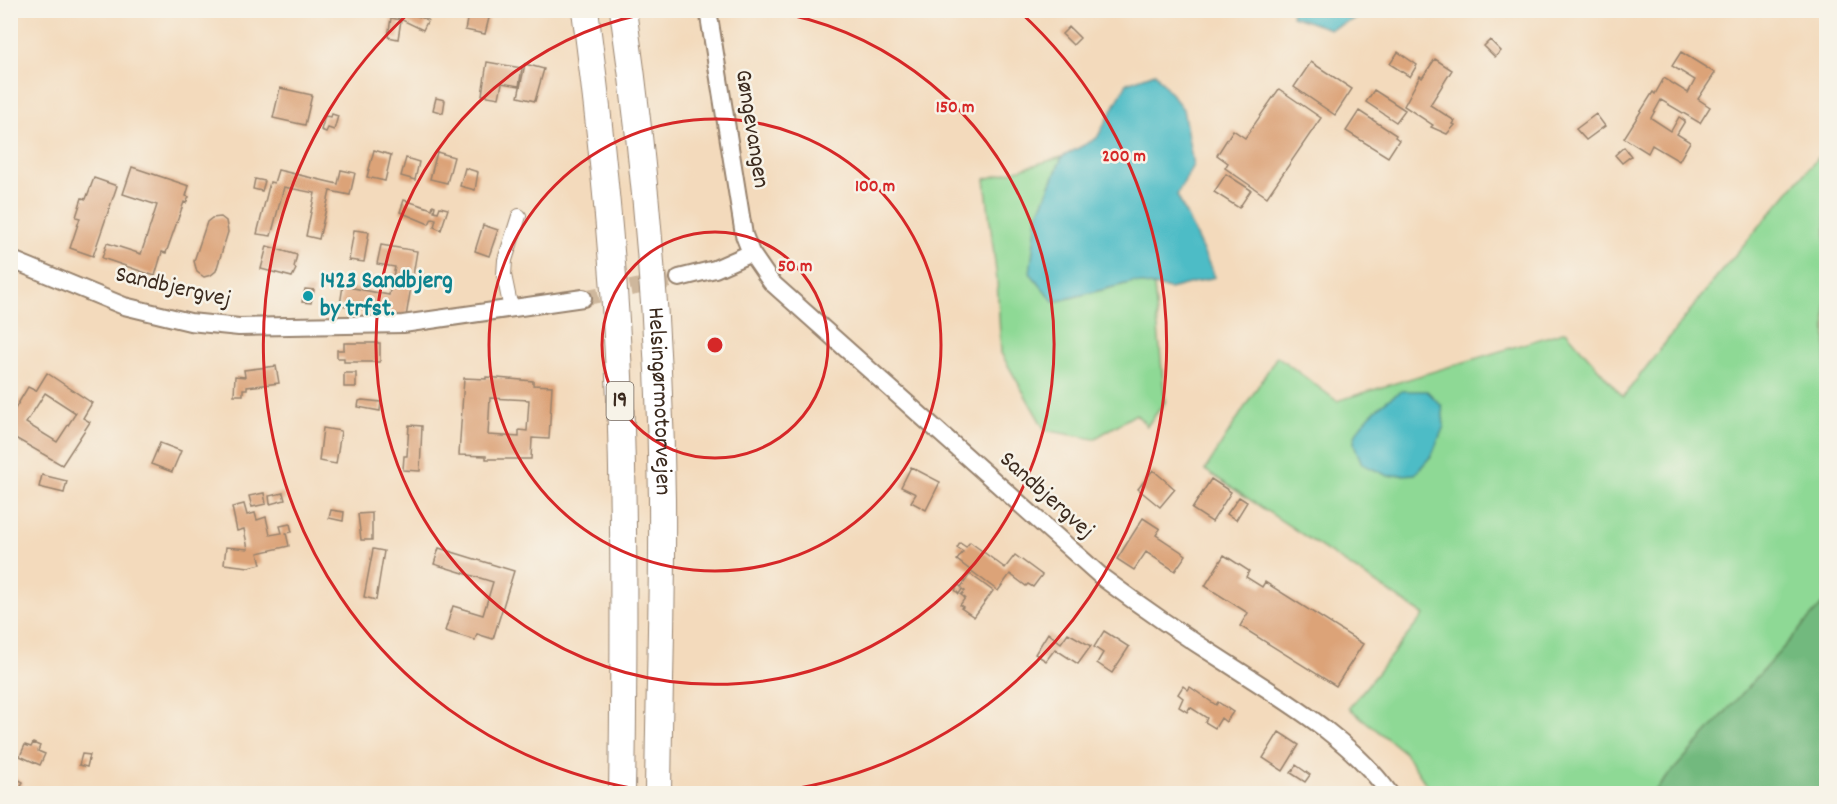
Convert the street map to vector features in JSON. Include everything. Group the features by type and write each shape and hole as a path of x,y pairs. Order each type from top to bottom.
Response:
{"highway":[{"name":"Helsingørmotorvejen","path":"585,10 610,232 620,398 624,563 622,794"},
{"name":"Helsingørmotorvejen","path":"623,10 647,220 656,344 662,498 658,794"},
{"path":"659,699 670,794"}],"street":[{"name":"Gøngevangen","path":"708,10 744,235 751,253"},
{"path":"511,309 504,275 505,260 519,216"},
{"path":"679,279 715,269 751,253"},
{"name":"Sandbjergvej","path":"751,253 771,282 1103,578 1162,622 1283,699 1337,737 1378,776 1390,794"},
{"name":"Sandbjergvej","path":"10,259 123,306 190,322 240,327 403,324 583,298"}],"green space":[{"path":"1826,148 1826,600 1653,793 1432,793 1405,753 1349,708 1424,615 1205,470 1277,356 1337,401 1566,331 1623,397 1718,275"},
{"path":"1062,157 1037,217 1054,302 1134,282 1154,286 1165,402 1147,426 1136,414 1094,439 1045,430 1001,353 997,280 985,179"},
{"path":"1826,600 1826,793 1653,793"}],"water":[{"path":"1292,10 1375,11 1330,29 1292,16"},
{"path":"1155,73 1183,109 1193,165 1177,195 1215,277 1170,289 1133,282 1054,302 1030,273 1037,217 1062,157 1097,138 1127,83"},
{"path":"1402,391 1427,391 1442,406 1444,426 1432,455 1415,474 1388,476 1362,464 1354,442 1355,435 1365,420"}],"building":[{"path":"402,10 428,20 423,30 398,18"},
{"path":"469,10 491,10 485,34 465,30"},
{"path":"391,18 401,20 398,39 388,37"},
{"path":"1069,27 1080,38 1073,45 1062,34"},
{"path":"1490,40 1501,51 1495,57 1484,46"},
{"path":"1398,52 1417,65 1410,77 1390,64"},
{"path":"1681,52 1715,73 1698,99 1710,107 1700,123 1661,100 1651,118 1671,131 1679,117 1685,121 1677,134 1690,142 1679,161 1652,145 1648,153 1624,138 1664,78 1688,93 1695,80 1672,66"},
{"path":"1435,59 1452,70 1430,105 1455,121 1453,124 1455,125 1447,134 1431,127 1433,125 1404,106 1420,76 1422,78"},
{"path":"487,62 522,68 519,86 502,83 499,98 482,95"},
{"path":"1311,62 1352,89 1335,115 1294,87"},
{"path":"525,64 544,69 535,101 518,97"},
{"path":"280,88 312,95 305,125 273,118"},
{"path":"1279,89 1321,118 1267,197 1225,168 1228,163 1217,155 1233,130 1245,138"},
{"path":"1374,90 1405,110 1396,122 1366,102"},
{"path":"436,98 445,100 443,113 433,110"},
{"path":"1359,111 1396,135 1395,137 1399,140 1388,157 1346,131"},
{"path":"332,114 338,116 334,130 328,128 326,132 321,130 325,116 331,117"},
{"path":"1596,114 1605,126 1586,140 1576,129"},
{"path":"1624,147 1631,156 1622,163 1615,155"},
{"path":"374,150 391,155 385,181 367,177"},
{"path":"437,152 454,157 447,183 430,179"},
{"path":"406,158 419,162 415,180 401,176"},
{"path":"132,167 189,186 186,196 189,197 186,203 184,202 166,253 162,252 155,276 102,258 107,243 141,254 157,205 123,194"},
{"path":"465,168 478,172 475,190 460,186"},
{"path":"278,170 338,184 341,170 355,173 350,195 330,191 319,239 306,236 315,193 284,187 271,236 257,234 270,182 274,183"},
{"path":"1226,174 1251,190 1239,208 1214,192"},
{"path":"94,178 117,186 93,256 70,248 80,218 76,217 82,198 86,199"},
{"path":"255,179 265,181 262,191 253,189"},
{"path":"404,200 432,209 433,205 435,206 434,211 438,212 440,207 448,209 441,230 434,227 436,219 432,218 429,224 400,212"},
{"path":"221,217 226,221 228,232 216,271 204,277 197,272 194,261 207,222 212,218"},
{"path":"483,225 498,230 489,256 475,251"},
{"path":"354,230 369,232 364,262 349,260"},
{"path":"381,245 417,251 406,317 340,305 343,286 389,295 395,267 377,264"},
{"path":"267,246 297,255 294,267 296,269 292,277 261,269"},
{"name":"1423 Sandbjerg by trfst.","path":"305,289 314,290 311,303 302,302"},
{"path":"344,343 380,343 380,362 344,362 344,358 337,358 337,350 344,350"},
{"path":"276,366 279,383 247,387 243,389 243,395 234,395 235,376 245,377 244,370"},
{"path":"47,373 92,403 83,418 90,422 62,465 10,435 10,417 28,387 36,391","holes":["45,393 76,413 57,442 26,423"]},
{"path":"344,373 356,373 356,387 344,387"},
{"path":"486,377 533,381 533,385 552,386 549,439 532,438 531,459 486,459 486,456 459,455 464,378 486,379","holes":["490,398 529,400 527,431 519,430 519,437 488,435"]},
{"path":"359,401 381,402 380,411 358,407"},
{"path":"409,425 422,426 420,471 403,470 404,456 407,456"},
{"path":"323,428 341,431 336,464 319,461"},
{"path":"160,443 181,451 172,472 151,464"},
{"path":"911,467 940,482 926,510 911,502 916,494 901,487"},
{"path":"1153,470 1175,489 1160,507 1138,489"},
{"path":"42,475 67,481 64,493 39,487"},
{"path":"1211,479 1231,492 1212,522 1192,509"},
{"path":"264,493 266,504 252,507 249,496"},
{"path":"283,493 285,500 270,504 269,496"},
{"path":"1239,497 1247,502 1236,520 1227,514"},
{"path":"244,504 247,515 255,513 257,520 266,517 270,535 282,533 280,526 290,524 292,532 286,533 289,546 258,553 261,564 249,567 224,564 226,547 248,549 244,529 237,531 232,507"},
{"path":"331,510 344,512 343,521 329,518"},
{"path":"372,513 372,540 361,540 358,514"},
{"path":"1143,518 1160,529 1156,535 1186,555 1175,571 1146,552 1134,570 1117,559"},
{"path":"970,542 1005,568 1015,555 1042,575 1033,587 1028,584 1026,586 1010,574 998,591 957,560 963,552 957,548 960,543 966,547"},
{"path":"439,548 514,571 493,639 477,634 475,640 445,631 453,606 483,615 493,582 434,564"},
{"path":"373,549 384,551 376,600 364,597"},
{"path":"1224,555 1249,571 1246,577 1262,587 1265,582 1363,644 1336,686 1240,626 1248,613 1205,586"},
{"path":"970,574 993,591 974,617 961,608 963,607 960,605 965,598 961,595 965,591 962,589 959,594 955,590 959,585 961,587"},
{"path":"1104,631 1129,647 1112,673 1097,663 1103,653 1094,647"},
{"path":"1048,633 1061,643 1068,633 1091,646 1078,664 1055,649 1046,661 1035,654"},
{"path":"1183,686 1188,690 1190,687 1216,705 1218,702 1233,712 1226,722 1221,718 1215,728 1205,722 1207,718 1190,707 1187,712 1179,707 1183,698 1178,694"},
{"path":"1279,732 1299,745 1283,771 1263,758"},
{"path":"33,743 40,746 38,751 45,754 40,765 20,756 25,745 31,747"},
{"path":"82,754 90,755 87,767 79,765"},
{"path":"1296,765 1310,775 1305,782 1291,773"},
{"path":"10,775 23,782 18,794 10,794"}],"tunnel":[{"path":"583,298 679,278"}],"place":[{"name":"1423 Sandbjerg by trfst.","path":"308,296"}]}
